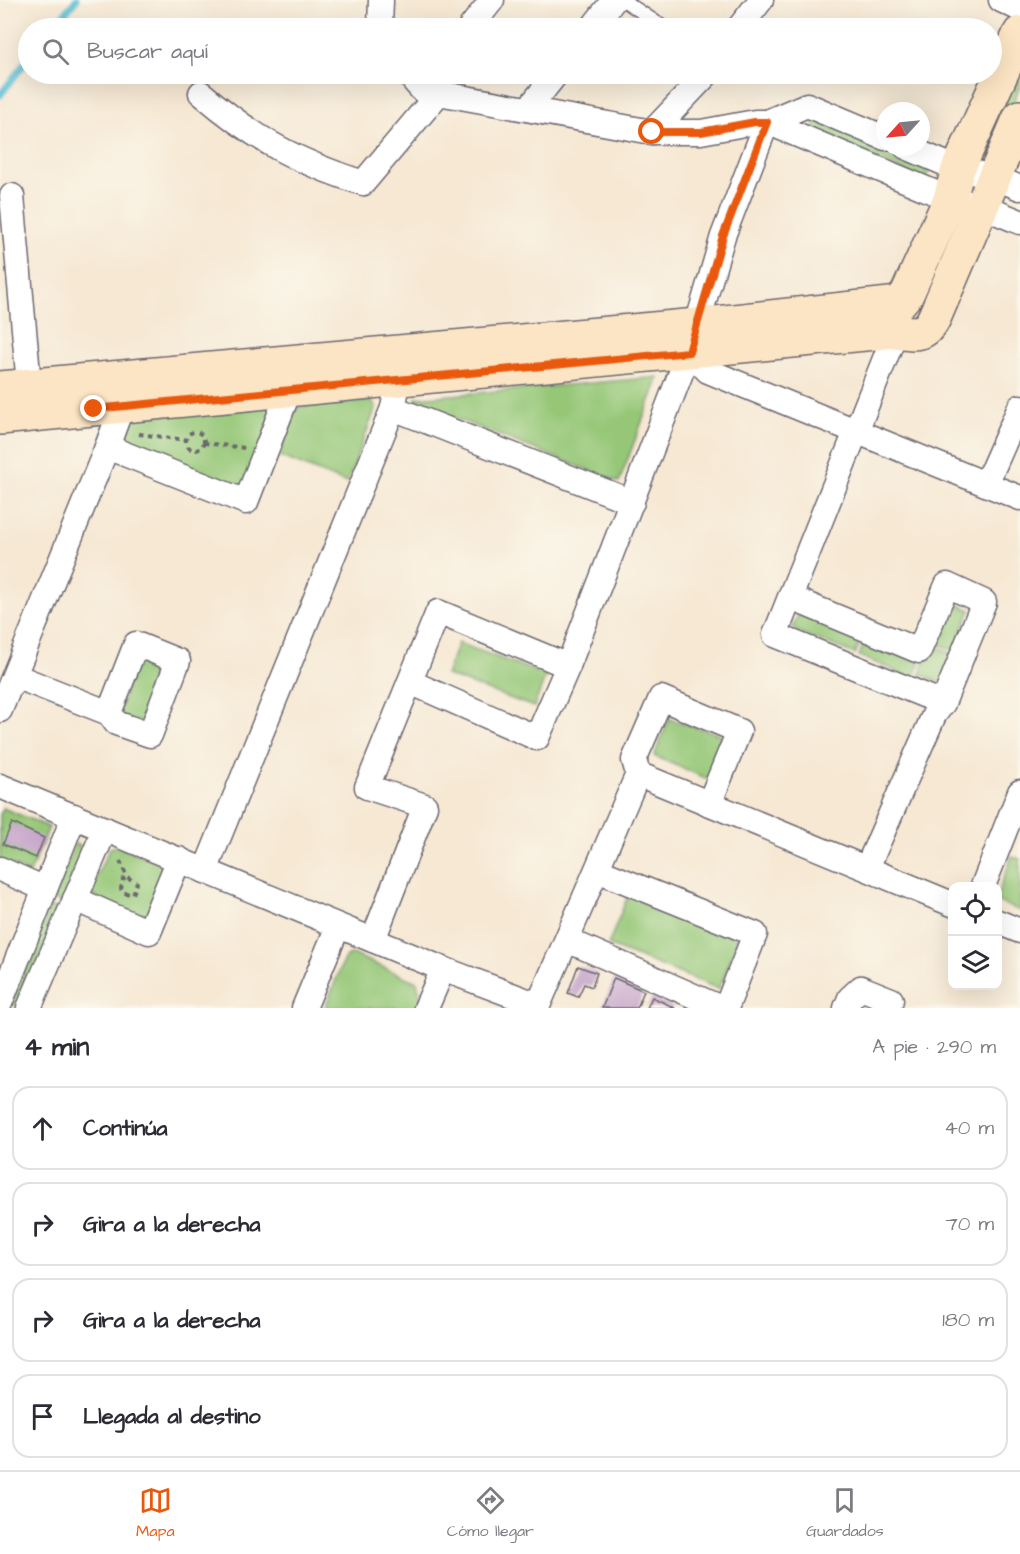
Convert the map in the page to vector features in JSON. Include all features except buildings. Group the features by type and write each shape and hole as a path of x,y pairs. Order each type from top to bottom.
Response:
{"street":[{"path":"380,18 381,0"},
{"path":"478,18 492,0"},
{"path":"600,18 614,0"},
{"path":"747,18 761,0"},
{"path":"1002,0 1020,9"},
{"path":"12,196 14,387 124,405 399,380 693,339 897,317 920,334 929,328 981,188 1020,33"},
{"path":"201,93 237,123 276,149 319,169 363,183 425,84"},
{"path":"430,84 529,108 652,132 701,132 767,122 981,188"},
{"path":"529,108 548,84"},
{"path":"652,132 698,84"},
{"path":"410,682 537,738 568,666 693,339 723,236 767,122 807,105 876,134"},
{"path":"981,188 1020,117"},
{"path":"922,156 981,188 1020,222"},
{"path":"897,317 855,432 775,635 943,703"},
{"path":"693,339 708,371 1020,498"},
{"path":"205,871 399,380"},
{"path":"0,418 399,380 632,502"},
{"path":"107,447 246,502 289,391"},
{"path":"0,710 124,405"},
{"path":"986,484 1020,407"},
{"path":"791,598 919,651 947,585 984,602 943,703 934,715 867,868"},
{"path":"373,940 425,806 367,787 438,612 568,666"},
{"path":"15,676 109,713"},
{"path":"1,789 74,816 537,1007 638,774 634,760 661,698 739,731 709,804"},
{"path":"638,774 948,902"},
{"path":"986,882 1010,845 1020,792"},
{"path":"0,1003 74,816"},
{"path":"29,1008 105,829"},
{"path":"75,899 149,932 179,859"},
{"path":"0,869 45,889"},
{"path":"597,870 755,934 726,1008"},
{"path":"1002,924 1020,931"},
{"path":"304,1008 338,926"},
{"path":"567,940 706,1005"},
{"path":"426,1008 443,969"},
{"path":"846,1008 850,998 861,988 891,1000 888,1008"}],"lane":[{"path":"623,0 649,18"}],"path":[{"path":"124,405 186,440 193,450 198,449 204,442 203,435 198,432 190,433 186,440"},
{"path":"204,442 246,448"},
{"path":"119,859 127,877 137,883 133,894 124,893 121,889 120,884 127,877"}],"green space":[{"path":"1020,60 1020,86 991,155 981,151"},
{"path":"817,120 876,146 876,156 900,156 930,169 925,180 812,132"},
{"path":"659,377 619,482 416,403 416,398"},
{"path":"372,401 376,407 347,483 279,456 295,412 299,407"},
{"path":"269,403 275,412 243,490 120,446 131,416"},
{"path":"949,601 971,610 954,650 933,642"},
{"path":"799,613 862,638 855,654 796,631 793,626"},
{"path":"865,640 920,662 913,678 859,656"},
{"path":"458,643 546,675 534,707 446,675"},
{"path":"932,645 953,654 941,683 920,674"},
{"path":"137,654 168,663 150,725 118,716"},
{"path":"669,719 725,736 708,779 654,756"},
{"path":"3,808 49,827 30,873 0,860 0,815"},
{"path":"75,844 83,847 62,903 53,899"},
{"path":"116,846 165,864 149,922 88,893 110,848"},
{"path":"1012,856 1020,859 1020,911 1002,904 1002,882"},
{"path":"629,893 739,937 719,989 608,945"},
{"path":"50,906 59,910 20,1007 11,1004"},
{"path":"352,954 417,982 422,1002 420,1008 325,1008 344,959"}],"waterway":[{"path":"61,18 76,0"},
{"path":"0,95 18,72"}],"route":[{"path":"94,409 689,352 723,236 767,122 701,132 652,132"}]}
